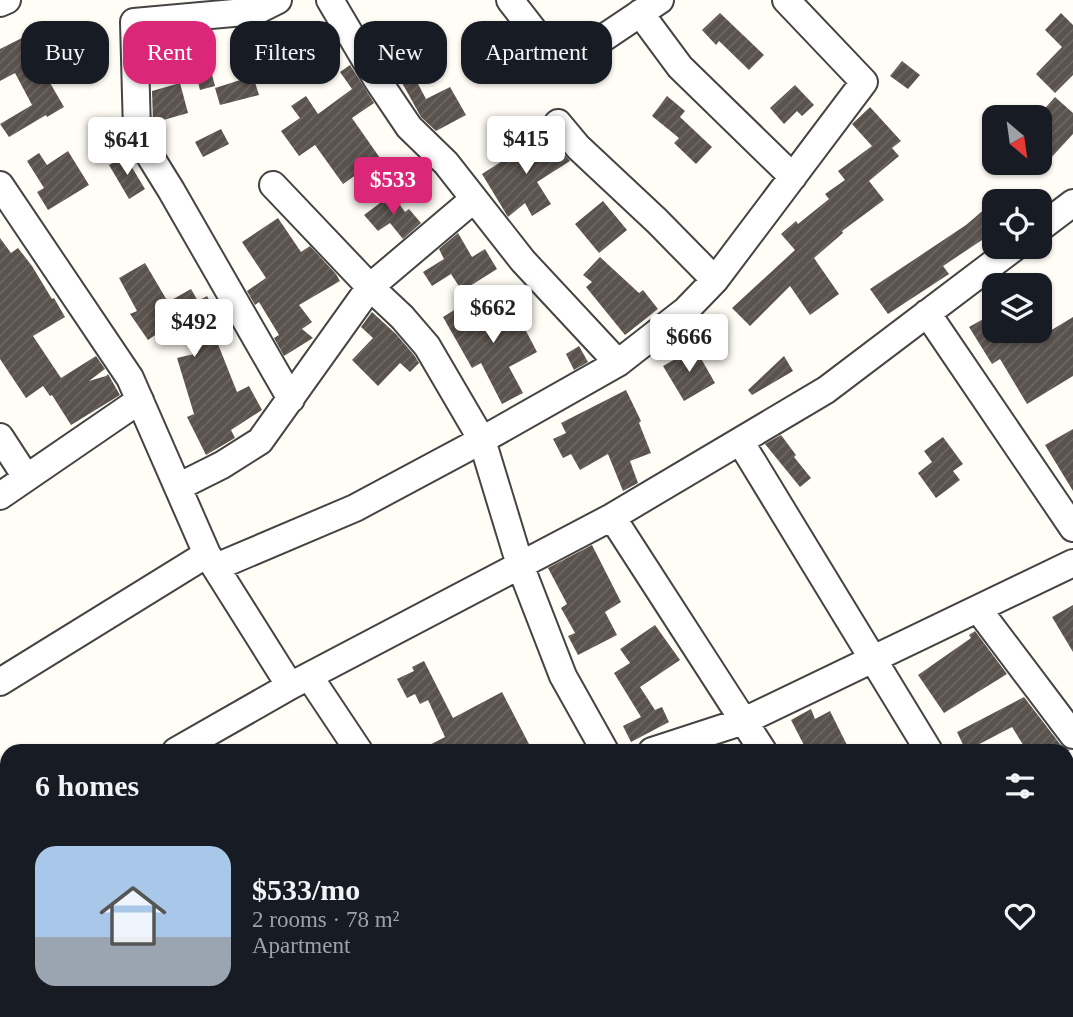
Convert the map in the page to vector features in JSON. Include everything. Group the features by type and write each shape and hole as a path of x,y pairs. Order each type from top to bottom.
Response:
{"street":[{"path":"0,3 7,0"},
{"path":"278,0 256,11 161,9 134,22 137,131 291,399"},
{"path":"330,0 376,78 409,127 446,163 523,261 618,363"},
{"path":"510,0 544,44 575,57 650,7 680,66 793,177"},
{"path":"0,682 212,561 355,508 482,440 618,363 687,310 715,280 864,82 786,0"},
{"path":"558,123 578,147 715,280"},
{"path":"273,185 427,345 482,440 520,565 564,677 601,744"},
{"path":"0,186 130,378 212,561 300,681 353,744"},
{"path":"178,487 222,465 260,441 370,287 474,199"},
{"path":"1052,219 1073,203"},
{"path":"188,744 300,681 612,517 826,390 999,259"},
{"path":"927,313 1073,528"},
{"path":"0,496 140,400"},
{"path":"0,437 26,477"},
{"path":"740,441 925,744"},
{"path":"612,517 759,744"},
{"path":"673,744 744,721 1073,563"},
{"path":"978,609 1073,735"}],"building":[{"path":"720,13 764,55 749,70 719,41 716,45 702,30"},
{"path":"1061,13 1073,25 1073,75 1055,93 1036,74 1062,47 1045,30"},
{"path":"21,38 21,84 51,84 64,107 9,137 0,124 32,105 15,73 0,81 0,49"},
{"path":"902,61 920,75 908,89 890,76"},
{"path":"350,65 354,71 354,84 362,84 374,103 352,118 380,158 343,184 315,145 299,156 281,131 300,118 291,106 306,96 318,114 352,89 340,72"},
{"path":"230,83 256,84 259,95 220,105 215,88"},
{"path":"180,84 188,113 153,123 152,91"},
{"path":"198,84 214,84 215,86 200,90"},
{"path":"403,84 418,84 426,99 450,87 466,115 436,131 421,117"},
{"path":"795,85 814,105 802,116 797,111 784,124 770,108"},
{"path":"667,96 685,111 680,117 712,147 696,164 674,143 679,138 652,116"},
{"path":"1055,97 1073,113 1073,134 1052,157 1052,105 1048,105"},
{"path":"870,107 901,141 892,148 899,156 869,181 884,200 842,231 843,233 814,258 839,294 810,315 790,286 750,326 732,308 795,250 781,234 829,199 825,194 845,180 838,171 872,146 852,124"},
{"path":"221,129 229,144 203,157 195,142"},
{"path":"546,133 570,161 537,182 551,204 532,216 525,203 508,217 482,174"},
{"path":"68,151 89,185 48,210 37,192 44,188 27,161 39,153 47,165"},
{"path":"125,156 145,189 129,199 109,165"},
{"path":"392,194 405,212 409,209 421,223 403,239 390,223 378,231 364,215"},
{"path":"603,201 627,230 599,253 575,224"},
{"path":"982,211 982,240 943,266 949,274 888,314 870,289 966,225"},
{"path":"278,218 301,252 310,246 340,281 299,305 312,322 302,329 313,338 284,356 274,338 279,335 259,302 255,305 247,291 266,278 242,242"},
{"path":"458,233 472,257 485,249 497,269 462,291 451,274 432,286 423,272 444,259 439,249"},
{"path":"0,238 11,253 18,248 65,317 33,336 61,378 96,356 105,369 89,381 108,374 120,395 71,425 43,386 26,398 0,359"},
{"path":"600,257 639,293 643,290 658,309 625,335 586,287 592,282 583,275"},
{"path":"145,263 168,302 191,289 198,301 207,296 217,314 208,319 237,392 249,386 262,410 231,430 235,438 206,455 187,417 194,414 177,358 198,353 191,335 181,317 148,340 130,314 137,311 119,278"},
{"path":"469,301 482,323 513,306 537,352 509,367 523,393 502,404 481,363 472,368 443,317"},
{"path":"372,312 396,334 419,363 410,372 400,363 378,386 352,360 373,338 361,327"},
{"path":"1073,317 1073,376 1027,404 1000,359 992,364 969,327 982,320 982,343 1052,343 1052,330"},
{"path":"579,346 588,362 574,370 566,354"},
{"path":"695,348 715,383 684,401 663,366"},
{"path":"784,356 793,371 752,395 748,390"},
{"path":"626,390 641,421 639,423 651,453 630,461 638,483 623,491 608,454 580,470 571,454 563,458 553,439 566,433 561,423"},
{"path":"1073,429 1073,491 1045,445"},
{"path":"781,435 811,478 800,487 765,444"},
{"path":"943,437 963,464 953,471 960,480 936,498 918,473 932,462 924,451"},
{"path":"592,545 621,602 605,612 617,635 578,655 568,636 575,633 561,608 567,604 548,568"},
{"path":"1073,605 1073,652 1052,617"},
{"path":"655,625 680,660 640,687 655,710 662,707 669,722 631,742 623,726 641,717 614,673 630,663 620,649"},
{"path":"975,631 1007,674 944,713 918,675 971,638 969,635"},
{"path":"424,661 453,718 502,692 529,744 432,744 445,737 428,700 420,704 415,694 407,698 397,679 414,671 412,667"},
{"path":"1024,697 1060,744 1023,744 1012,727 979,744 963,744 957,732"},
{"path":"811,709 815,719 830,711 846,744 803,744 791,720"}]}
